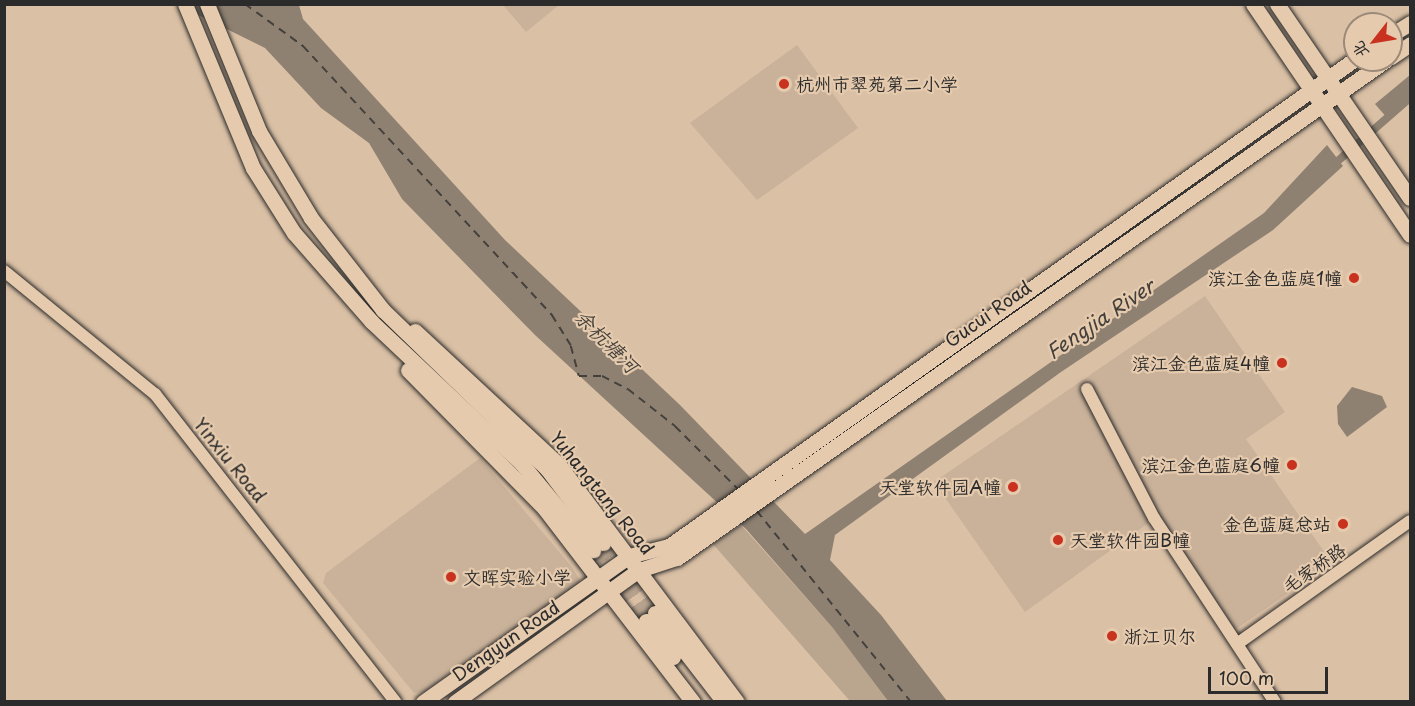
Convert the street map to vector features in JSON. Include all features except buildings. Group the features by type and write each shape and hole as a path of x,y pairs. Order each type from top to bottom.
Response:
{"main road":[{"name":"Yuhangtang Road","path":"185,4 231,122 273,202 372,322 406,368 544,508 693,702"},
{"name":"Yuhangtang Road","path":"207,4 283,176 383,310 547,469 598,546 522,464 372,322"},
{"path":"1253,4 1410,235"},
{"path":"1277,4 1326,80 1410,198"},
{"name":"Gucui Road","path":"598,578 629,556 673,552 817,438 1062,271 1343,68"},
{"name":"Gucui Road","path":"610,593 639,570 673,552 826,452 1368,72"},
{"name":"Yuhangtang Road","path":"383,310 435,345 559,465 737,702"},
{"name":"Dengyun Road","path":"423,702 598,578"},
{"name":"Dengyun Road","path":"455,702 610,593"},
{"path":"705,702 651,617 723,702"}],"street":[{"name":"Yinxiu Road","path":"4,271 155,394 396,702"},
{"path":"1087,389 1154,519 1275,702"},
{"name":"毛家桥路","path":"1237,644 1410,521"}],"shaded area":[{"path":"503,5 559,5 526,32"},
{"name":"杭州市翠苑第二小学","path":"797,45 858,128 757,200 690,123"},
{"path":"1205,296 1285,412 1246,439 1332,563 1230,633 1154,519 1025,612 934,482"},
{"name":"文晖实验小学","path":"480,458 571,566 580,580 578,589 424,692 414,693 323,583 326,573"},
{"path":"741,525 832,627 888,701 850,701 713,544"}],"water":[{"name":"余杭塘河","path":"178,5 299,5 303,19 505,240 680,405 805,534 1264,213 1327,145 1343,166 1273,230 1061,372 835,535 830,560 881,615 947,701 888,701 832,627 746,529 535,335 402,199 369,143 321,108 265,48"},
{"path":"1410,75 1410,101 1388,119 1375,104"},
{"path":"1352,387 1382,396 1387,407 1347,437 1338,424 1337,406"}],"waterway":[{"name":"Fengjia River","path":"1332,166 1410,98"}],"ferry route":[{"path":"245,4 303,46 552,315 571,346 579,376 602,376 628,389 675,426 738,489"},
{"path":"757,511 911,702"}],"tunnel":[{"path":"603,543 655,613"},
{"path":"593,550 646,621"}],"place":[{"name":"杭州市翠苑第二小学","path":"784,84"},
{"name":"滨江金色蓝庭1幢","path":"1354,278"},
{"name":"滨江金色蓝庭4幢","path":"1282,363"},
{"name":"滨江金色蓝庭6幢","path":"1292,465"},
{"name":"天堂软件园A幢","path":"1013,487"},
{"name":"金色蓝庭总站","path":"1343,524"},
{"name":"天堂软件园B幢","path":"1058,540"},
{"name":"文晖实验小学","path":"451,577"},
{"name":"浙江贝尔","path":"1112,636"}]}
